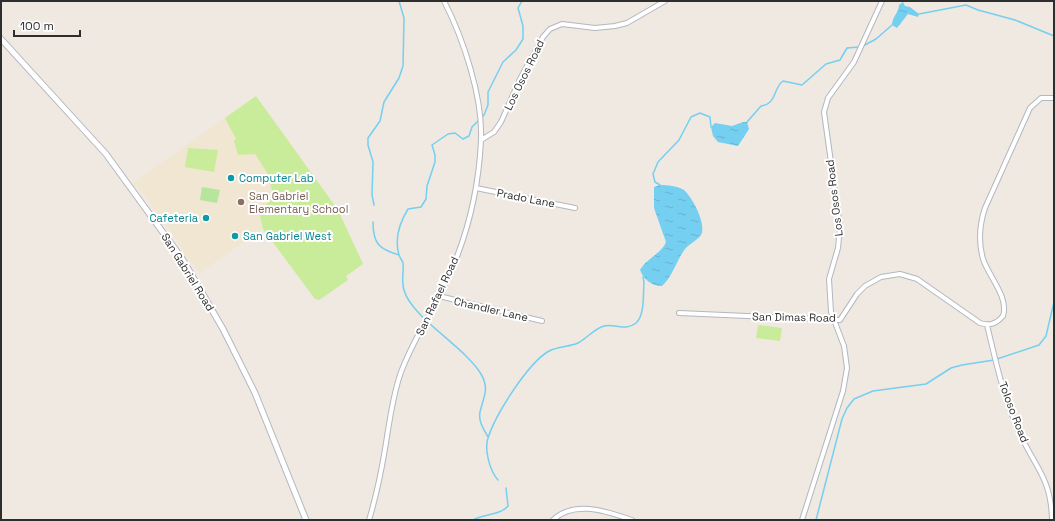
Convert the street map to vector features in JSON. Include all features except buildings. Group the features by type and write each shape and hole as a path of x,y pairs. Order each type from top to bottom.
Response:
{"street":[{"name":"San Rafael Road","path":"369,520 377,492 400,377 409,354 439,296 458,253 472,210 476,188 481,140 478,107 471,72 459,34 444,1"},
{"name":"Los Osos Road","path":"481,140 494,132 501,122 532,56 543,37 553,27 562,24 594,28 615,26 627,23 665,1"},
{"name":"Los Osos Road","path":"802,520 845,382 847,368 846,353 831,312 829,279 838,248 840,228 824,112 828,98 854,62 882,1"},
{"name":"San Gabriel Road","path":"1,39 106,154 183,260 220,325 255,393 306,520"},
{"path":"987,325 1003,316 1005,307 1004,301 988,273 980,243 979,230 984,208 1030,108 1041,98 1054,98"},
{"name":"Prado Lane","path":"476,188 575,208"},
{"name":"San Dimas Road","path":"679,313 840,320 857,294 865,286 881,277 900,274 913,276 972,319 987,325"},
{"name":"Chandler Lane","path":"439,296 542,321"},
{"name":"Toloso Road","path":"987,325 1010,409 1021,436 1044,476 1050,494 1052,520"},
{"path":"553,520 569,511 584,509 599,510 632,520"}],"shaded area":[{"name":"San Gabriel Elementary School","path":"256,96 338,210 363,264 346,276 348,280 319,300 315,299 263,229 199,273 144,194 133,183"}],"green space":[{"path":"256,96 338,210 363,264 346,276 348,280 319,300 315,299 263,229 259,212 261,208 274,198 268,174 255,154 238,155 234,141 236,139 225,118"},
{"path":"188,148 218,150 214,172 185,167"},
{"path":"202,187 220,190 217,203 200,200"},
{"path":"758,325 782,328 780,341 756,338"}],"water":[{"path":"903,2 905,6 910,7 919,14 918,17 908,14 897,28 892,25 892,22 899,5"},
{"path":"747,122 749,129 738,146 718,142 713,136 711,127 715,123 732,126"},
{"path":"660,185 684,190 698,211 702,224 700,237 685,249 669,278 662,286 649,282 640,270 646,262 661,250 666,242 654,208 654,187"}],"waterway":[{"path":"374,205 372,195 373,162 368,145 368,138 380,121 384,102 399,78 403,66 404,18 399,1"},
{"path":"488,437 480,419 480,412 485,393 484,379 463,353 427,321 409,300 403,287 403,263 399,255 397,242 400,225 408,209 421,207 426,199 427,186 435,162 435,155 432,145 448,134 455,133 463,139 469,136 472,127 484,115 488,105 488,92 503,62 516,50 523,39 523,26 518,8 522,1"},
{"path":"919,14 966,5 978,10 1015,20 1054,36"},
{"path":"863,46 876,39 892,25"},
{"path":"747,122 761,106 770,102 783,81 802,85 826,64 840,60 847,48 859,47"},
{"path":"660,185 655,182 653,174 658,162 679,140 691,117 700,113 710,117 711,127"},
{"path":"373,222 374,236 378,244 382,248 399,255"},
{"path":"498,480 492,471 488,460 487,443 492,428 513,390 532,366 549,351 578,343 597,329 604,326 628,327 636,323 642,310 643,277"},
{"path":"816,520 842,419 847,408 854,399 873,391 926,384 951,368 994,360 1039,345 1046,336 1054,302"},
{"path":"473,520 505,509 508,506 506,488"}],"place":[{"name":"Computer Lab","path":"231,178"},
{"name":"San Gabriel Elementary School","path":"241,202"},
{"name":"Cafeteria","path":"206,218"},
{"name":"San Gabriel West","path":"235,236"}]}
